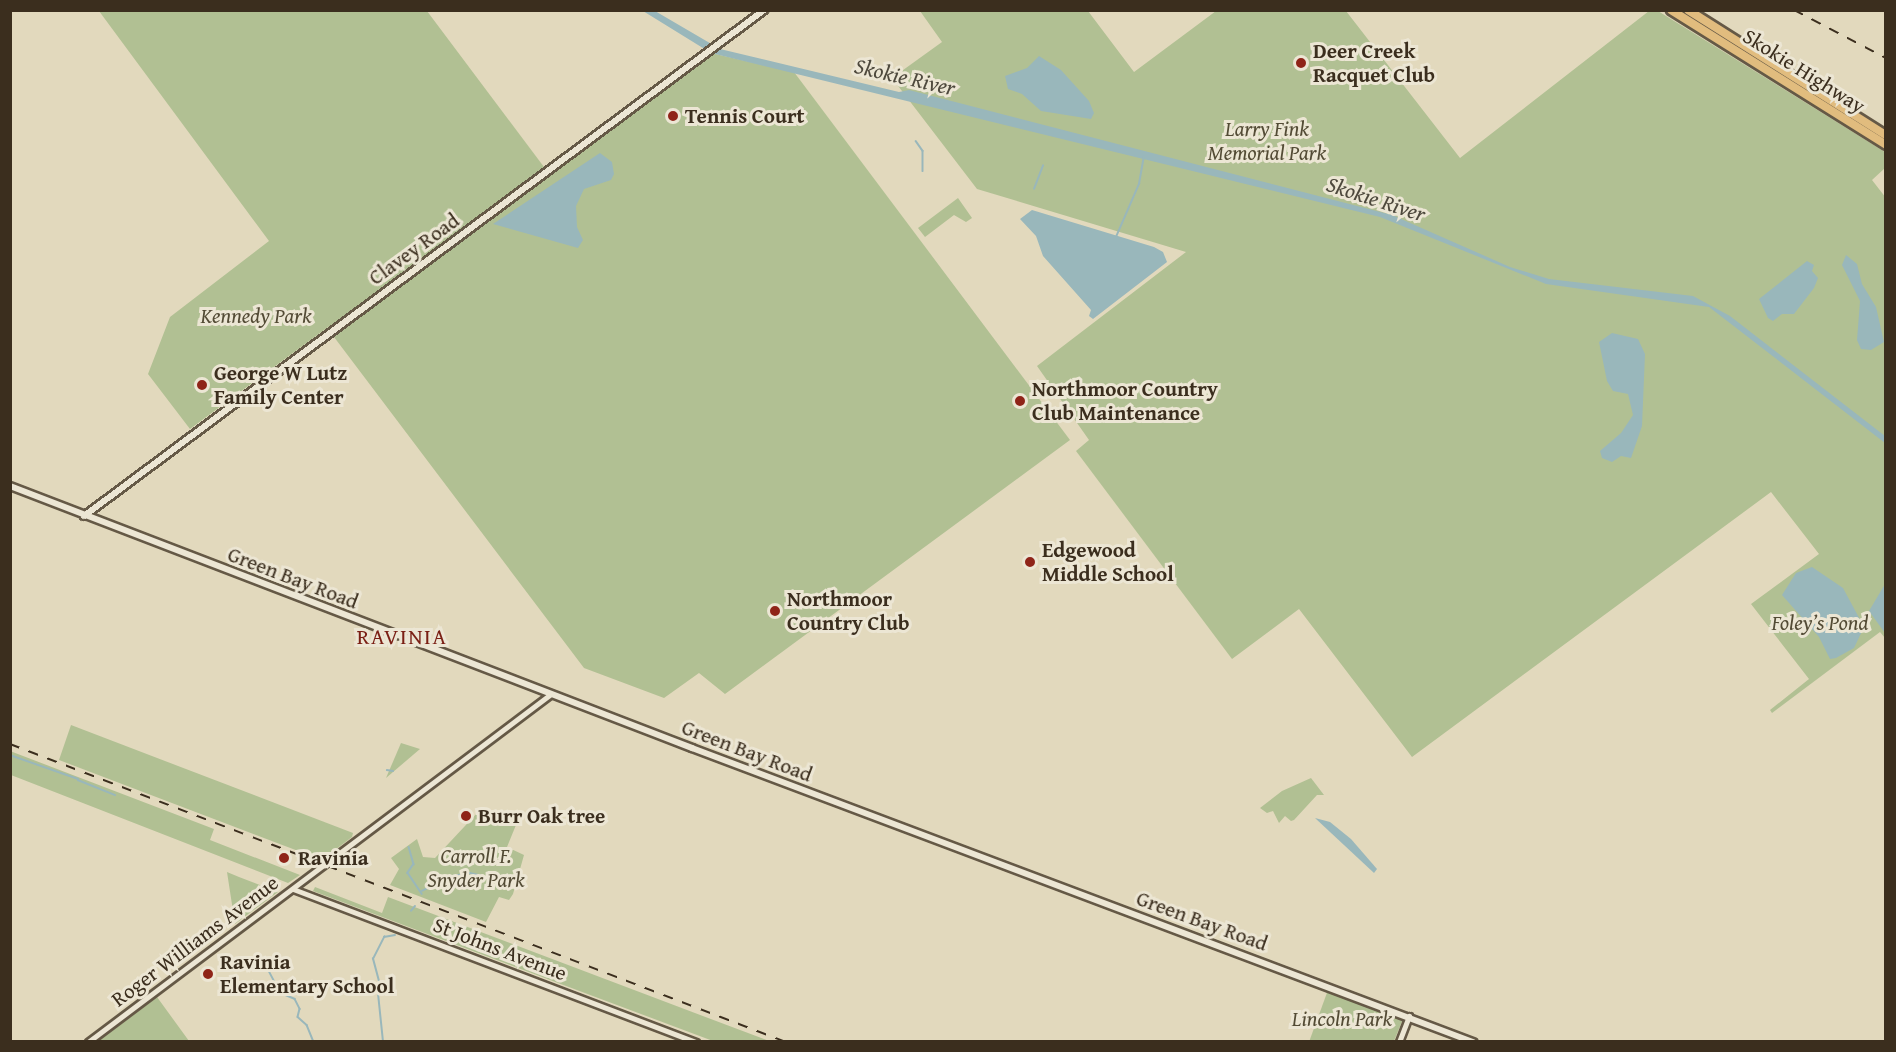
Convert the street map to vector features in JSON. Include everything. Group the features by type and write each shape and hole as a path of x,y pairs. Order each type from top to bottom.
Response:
{"highway":[{"name":"Skokie Highway","path":"1671,10 1886,145"},
{"name":"Skokie Highway","path":"1688,10 1886,135"}],"main road":[{"name":"Clavey Road","path":"84,516 764,10"},
{"name":"Green Bay Road","path":"10,486 551,694 1473,1041"}],"street":[{"name":"Roger Williams Avenue","path":"88,1041 551,694"},
{"name":"St Johns Avenue","path":"293,889 696,1041"},
{"path":"1399,1041 1409,1016"},
{"path":"1454,1033 1456,1041"}],"green space":[{"name":"Northmoor Country Club","path":"99,11 427,11 550,175 711,53 794,72 1070,440 725,694 699,673 664,698 584,668 334,337 331,325 190,429 148,374 170,317 269,241"},
{"name":"Larry Fink Memorial Park","path":"920,11 1088,11 1134,72 1216,11 1346,11 1460,158 1649,11 1658,11 1885,152 1885,168 1872,180 1886,198 1885,638 1880,632 1772,713 1770,710 1809,679 1751,604 1819,554 1771,492 1412,757 1299,609 1232,659 1076,451 1089,440 1037,366 1186,252 977,189 892,78 942,42"},
{"path":"958,198 972,218 966,222 954,215 925,237 918,228"},
{"path":"71,725 353,833 352,837 322,860 59,760"},
{"path":"401,743 420,749 386,778"},
{"path":"10,751 214,829 210,840 300,875 288,883 11,775"},
{"path":"1311,778 1324,795 1317,795 1294,820 1291,821 1285,816 1279,823 1273,811 1267,813 1260,808 1282,791"},
{"name":"Carroll F. Snyder Park","path":"479,811 516,825 507,847 524,855 513,894 509,900 499,897 486,922 390,885 399,869 391,858 417,839 423,857 435,858"},
{"path":"227,872 239,877 278,892 235,924"},
{"path":"315,887 382,913 388,897 769,1041 713,1041 313,891"},
{"name":"Lincoln Park","path":"1328,990 1403,1019 1394,1041 1309,1042"},
{"path":"157,997 189,1041 98,1041 116,1028"}],"water":[{"path":"643,11 655,11 720,49 899,92 909,90 1392,215 1510,267 1549,279 1693,296 1730,316 1885,436 1885,443 1709,307 1546,284 1380,217 711,53"},
{"path":"1039,56 1061,70 1089,101 1094,113 1091,119 1041,111 1022,94 1008,89 1005,76 1027,68"},
{"path":"600,153 612,162 614,174 611,180 584,189 576,206 577,227 583,240 578,248 493,224"},
{"path":"1032,210 1154,247 1163,252 1167,262 1093,319 1089,316 1091,310 1043,256 1036,236 1020,219"},
{"path":"1846,255 1857,264 1862,284 1876,307 1884,342 1871,350 1861,349 1857,340 1860,301 1842,265"},
{"path":"1807,261 1814,265 1812,271 1818,278 1814,288 1794,314 1782,314 1773,321 1768,318 1759,299"},
{"path":"1612,333 1638,339 1645,354 1642,426 1631,458 1621,456 1612,462 1602,458 1600,451 1621,433 1633,415 1628,394 1613,391 1607,381 1599,342"},
{"name":"Foley’s Pond","path":"1812,567 1843,588 1864,627 1854,648 1836,658 1830,659 1819,637 1782,595 1796,573"},
{"path":"1885,584 1885,633 1869,611"},
{"path":"1315,818 1330,822 1351,839 1377,869 1374,873"}],"waterway":[{"path":"916,141 923,151 923,171"},
{"path":"1116,237 1139,184 1144,156"},
{"path":"1034,189 1043,166"},
{"path":"10,755 78,779"},
{"path":"387,770 393,771"},
{"path":"78,780 115,795"},
{"path":"409,847 414,864 408,873 422,894"},
{"path":"422,891 453,876 470,873 483,876"},
{"path":"411,911 415,906"},
{"path":"383,1042 378,994 380,985 373,959 384,937 395,935"},
{"path":"268,969 281,993 295,999 300,1009 298,1017 307,1025 314,1042"}],"railway":[{"path":"1794,10 1886,58"},
{"path":"10,744 786,1042"}],"place":[{"name":"Deer Creek Racquet Club","path":"1301,63"},
{"name":"Tennis Court","path":"673,116"},
{"name":"George W Lutz Family Center","path":"202,385"},
{"name":"Northmoor Country Club Maintenance","path":"1020,401"},
{"name":"Edgewood Middle School","path":"1030,562"},
{"name":"Northmoor Country Club","path":"775,611"},
{"name":"Burr Oak tree","path":"466,816"},
{"name":"Ravinia","path":"284,858"},
{"name":"Ravinia Elementary School","path":"208,974"}],"district":[{"name":"RAVINIA","path":"402,637"}],"water label":[{"name":"Skokie River","path":"905,77"},
{"name":"Skokie River","path":"1376,199"}],"park label":[{"name":"Kennedy Park","path":"256,316"}]}
